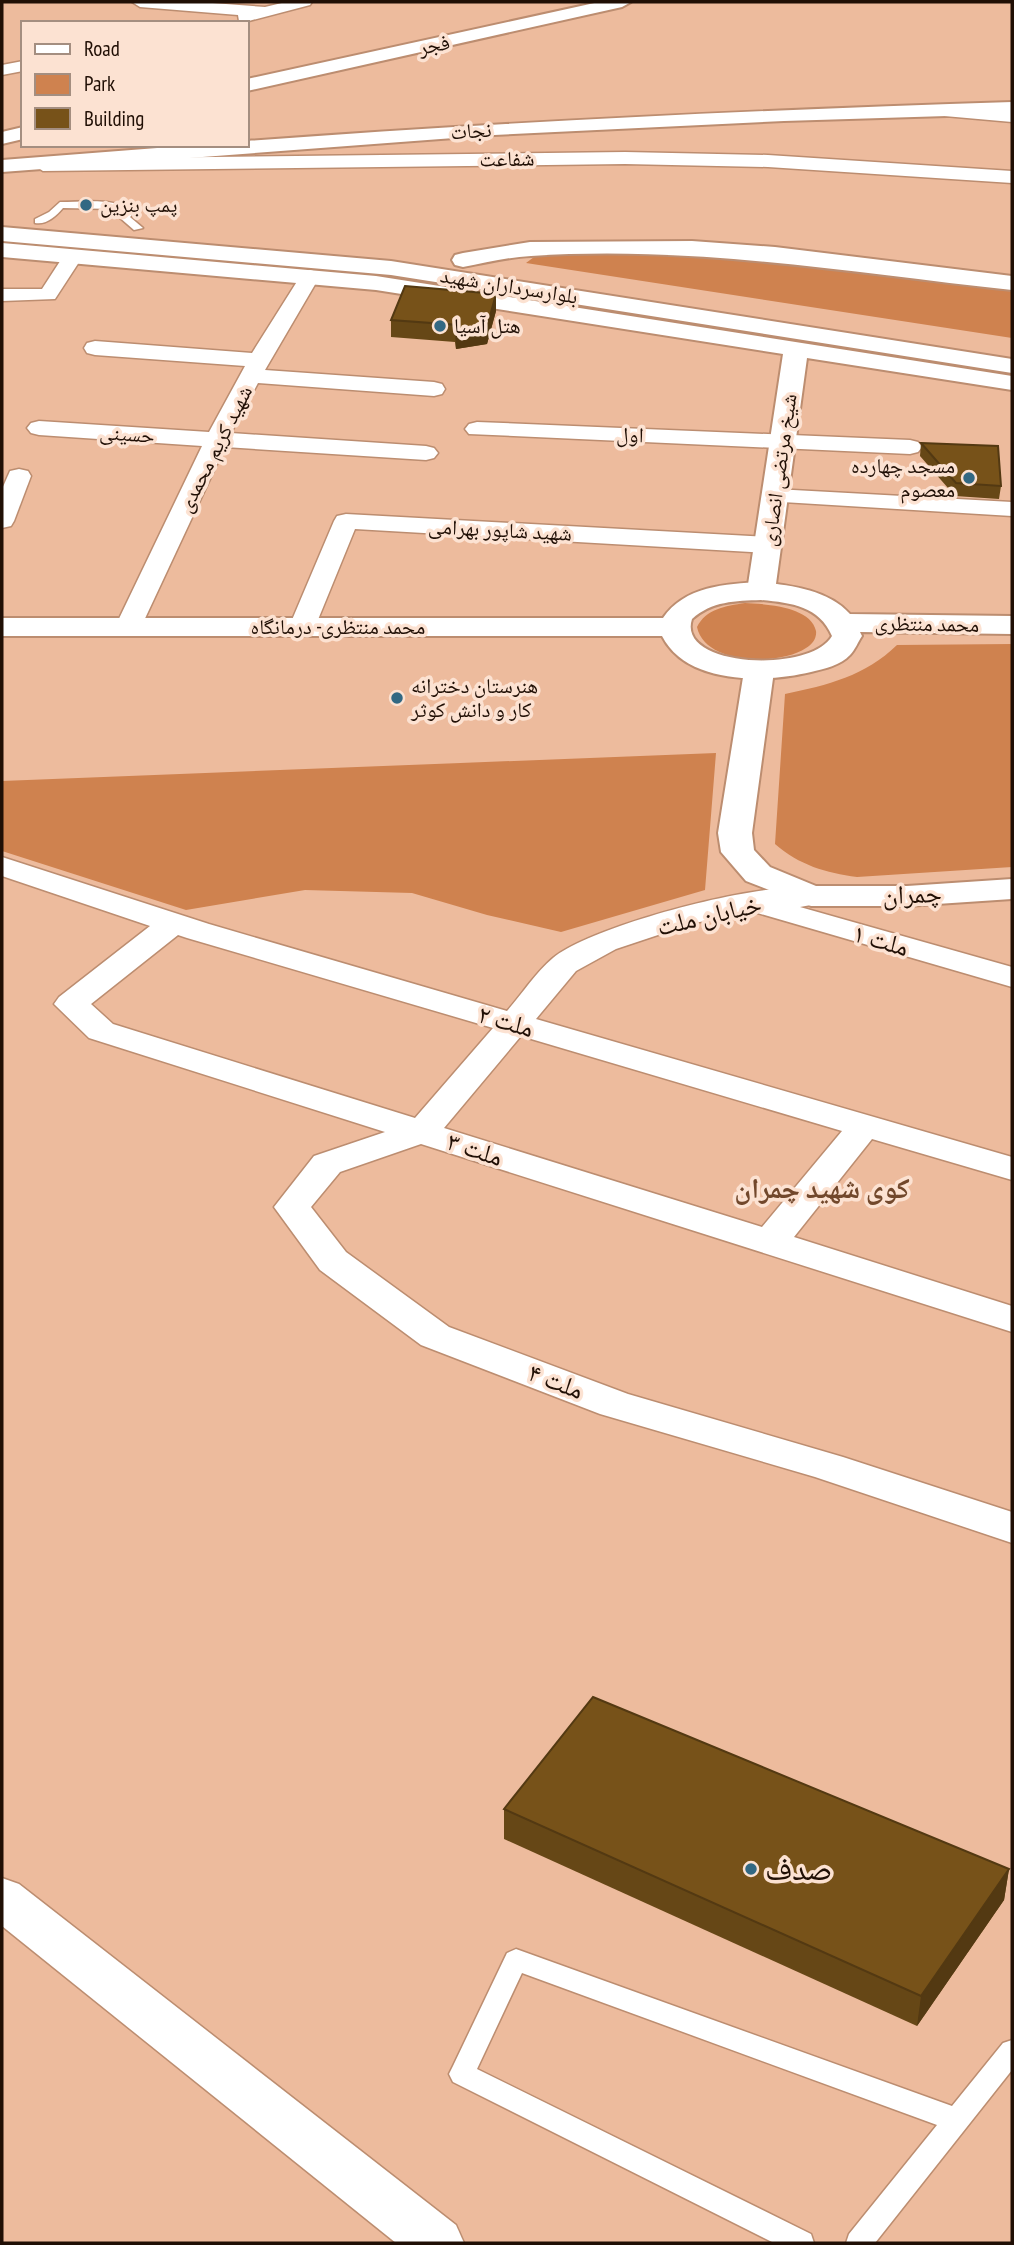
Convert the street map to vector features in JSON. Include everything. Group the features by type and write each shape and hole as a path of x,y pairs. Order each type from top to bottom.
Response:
{"street":[{"path":"140,2 266,12"},
{"path":"229,21 304,2"},
{"name":"فجر","path":"248,85 622,2"},
{"path":"2,70 21,66"},
{"name":"نجات","path":"10,166 494,129 1012,108"},
{"name":"نجات","path":"926,111 1012,117"},
{"path":"2,138 21,133"},
{"name":"شفاعت","path":"10,166 625,158 768,161 1012,177"},
{"name":"بلوارسرداران شهید","path":"2,218 302,241 463,260 1012,346"},
{"name":"بلوارسرداران شهید","path":"2,234 374,266 1012,366"},
{"path":"463,260 542,248 692,248 775,254 1012,283"},
{"path":"2,250 310,276 410,288 1012,383"},
{"path":"2,295 48,295 73,256"},
{"path":"374,266 410,288"},
{"name":"شهید کریم محمدی","path":"128,627 216,440 310,276"},
{"path":"523,306 612,302"},
{"path":"95,348 434,389"},
{"name":"شیخ مرتضی انصاری","path":"761,591 796,349"},
{"name":"حسینی","path":"38,428 426,453"},
{"name":"اول","path":"477,429 910,447"},
{"path":"2,521 19,476"},
{"path":"925,505 926,477"},
{"path":"775,496 1012,509"},
{"name":"شهید شاپور بهرامی","path":"302,626 346,521 768,545"},
{"name":"محمد منتظری","path":"761,591 811,601 834,613 843,623 846,633 843,644 835,653 821,661 782,670 759,671 716,664 698,656 677,637 675,627 678,617 701,600 739,592 761,591"},
{"name":"محمد منتظری","path":"843,623 1012,625"},
{"name":"محمد منتظری- درمانگاه","path":"2,626 675,627"},
{"name":"خیابان ملت","path":"759,671 735,833 738,852 758,874 811,896"},
{"name":"ملت ۲","path":"2,866 173,923 1012,1169"},
{"name":"چمران","path":"811,896 907,896 1012,889"},
{"name":"خیابان ملت","path":"422,1132 565,964 605,942 687,915 750,903 811,896"},
{"name":"ملت ۱","path":"750,903 1012,977"},
{"name":"ملت ۳","path":"173,923 71,1004 102,1031 1012,1319"},
{"path":"770,1242 864,1126"},
{"name":"ملت ۴","path":"422,1132 327,1164 292,1208 333,1261 435,1336 614,1404 829,1467 1012,1528"},
{"path":"2,1898 437,2243"}],"lane":[{"path":"801,2243 462,2074 516,1960 957,2120"},
{"path":"859,2243 1012,2051"}],"green space":[{"path":"538,254 694,255 1012,289 1012,338 526,263"},
{"path":"745,603 796,611 812,623 816,631 814,641 794,654 762,659 728,655 703,640 697,627 705,616 723,607"},
{"path":"1012,644 1012,867 857,877 813,867 775,844 785,694 831,683 859,672 897,645"},
{"path":"716,753 705,890 561,932 487,915 412,893 305,890 186,910 2,851 2,781"}],"building":[{"path":"405,286 496,294 487,327 455,331 458,325 391,320"},
{"path":"921,443 998,446 1001,486 956,483"},
{"name":"صدف","path":"593,1697 1009,1869 921,1996 504,1809"}],"place":[{"name":"پمپ بنزین","path":"86,205"},
{"name":"هتل آسیا","path":"440,326"},
{"name":"مسجد چهارده معصوم","path":"969,478"},
{"name":"هنرستان دخترانه کار و دانش کوثر","path":"397,698"},
{"name":"صدف","path":"751,1869"}],"district":[{"name":"کوی شهید چمران","path":"822,1188"}]}
